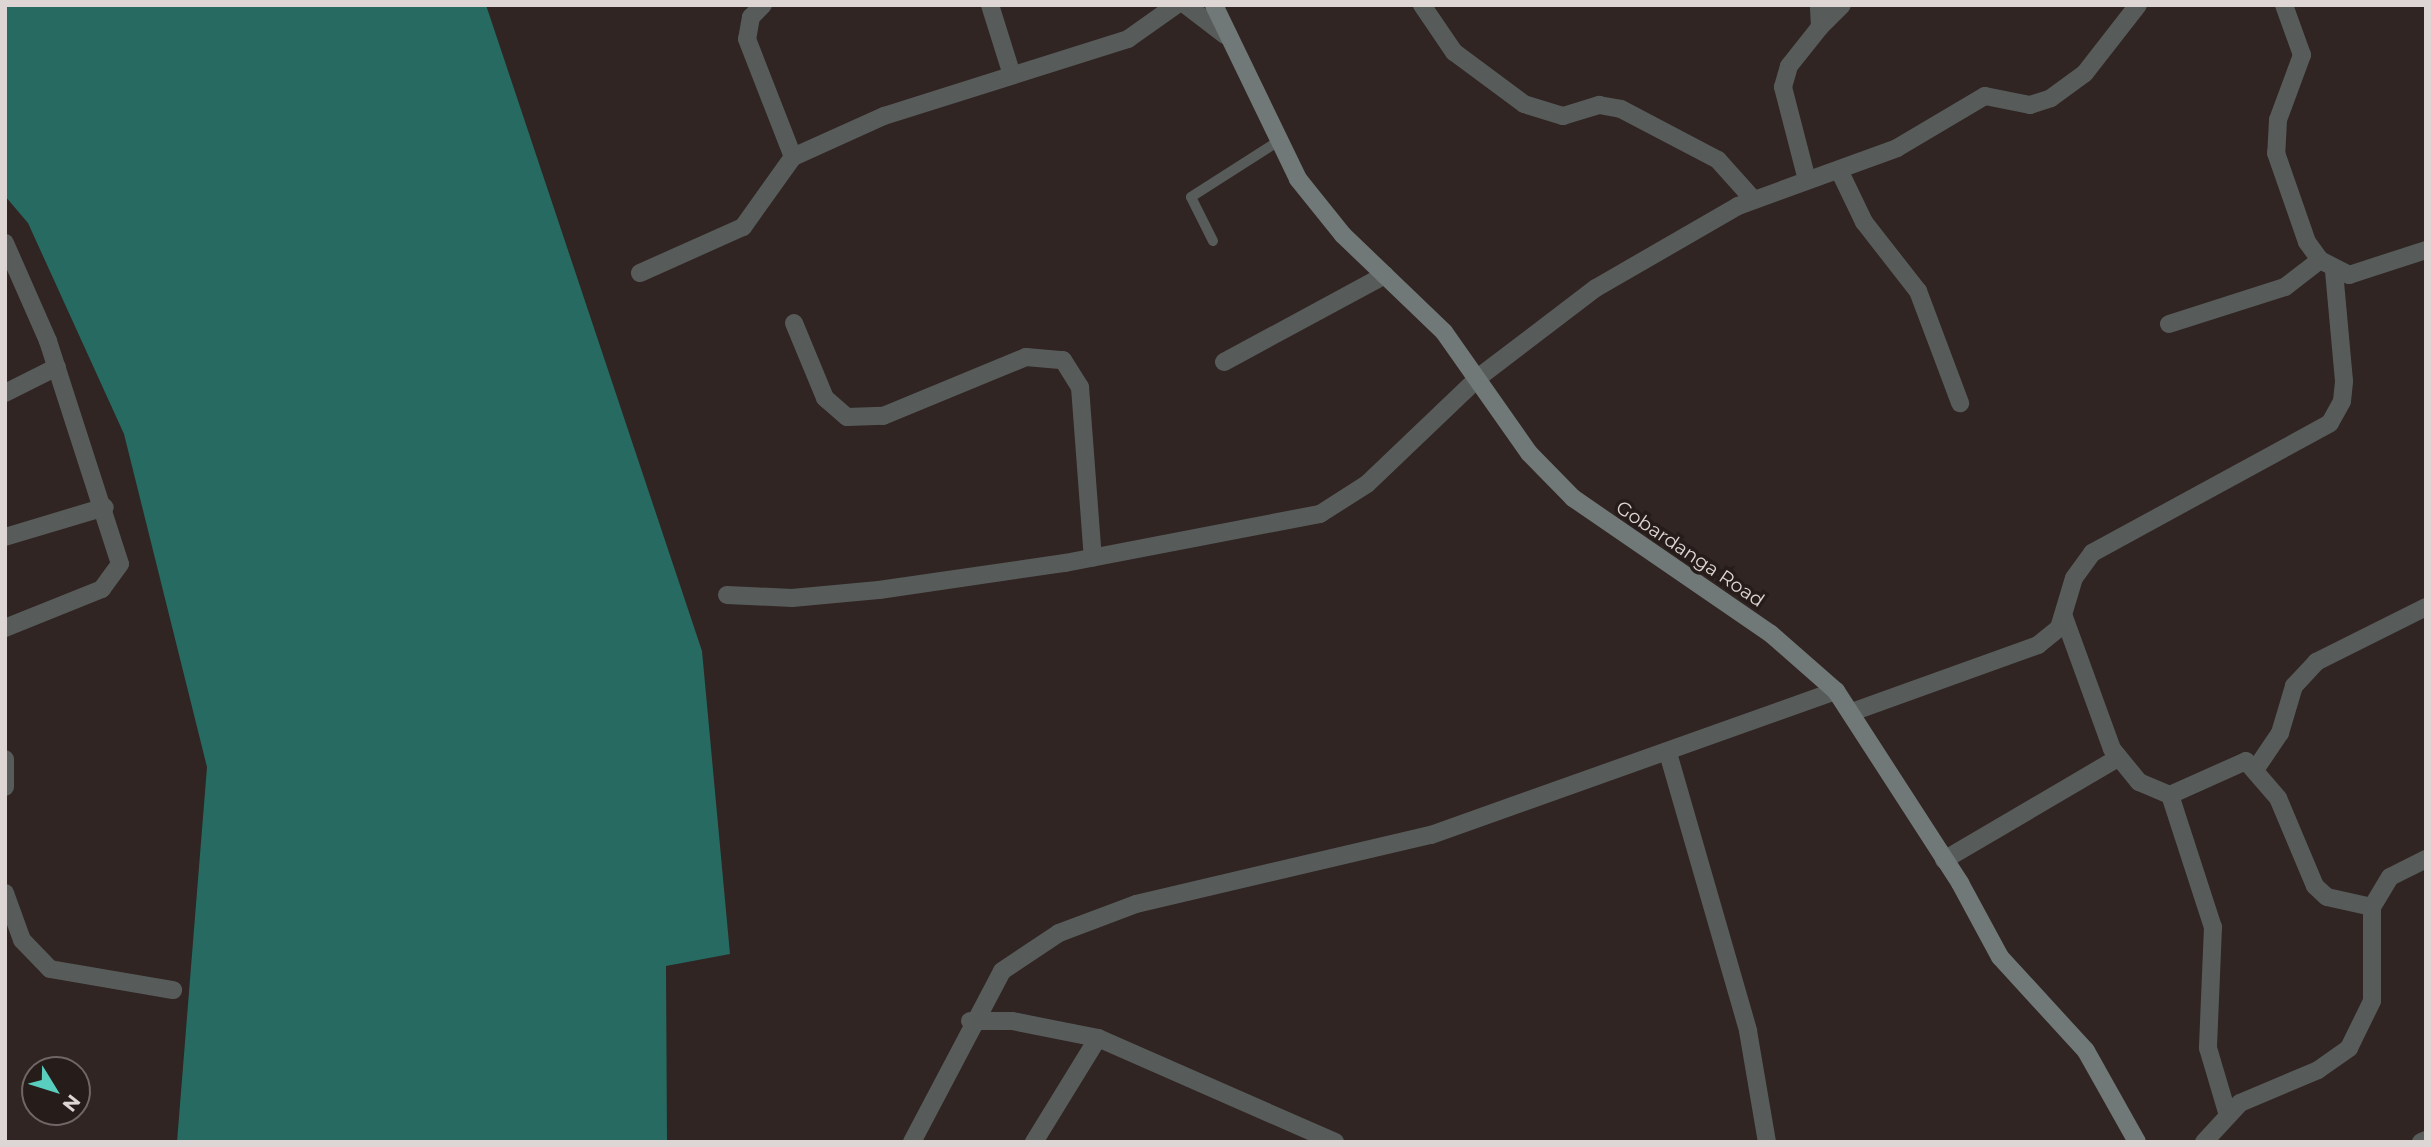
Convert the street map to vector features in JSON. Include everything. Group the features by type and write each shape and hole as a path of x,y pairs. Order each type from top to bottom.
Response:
{"main road":[{"name":"Gobardanga Road","path":"1214,5 1225,36 1278,142 1318,208 1385,275 1479,377 1529,453 1573,498 1771,634 1836,691 1852,712 1944,860 2000,957 2086,1051 2137,1142"}],"street":[{"path":"990,5 1012,75"},
{"path":"640,273 737,231 793,157 884,116 1128,39 1176,5"},
{"path":"1186,5 1225,36"},
{"path":"1422,5 1454,52 1524,104 1563,116 1599,105 1620,109 1718,160 1753,199"},
{"path":"1819,5 1820,27"},
{"path":"1807,180 1783,87 1789,66 1820,27 1842,5"},
{"path":"727,595 830,597 1093,558 1320,514 1367,484 1479,377 1596,288 1753,199 1839,170 1921,136 1985,96 2030,105 2051,99 2085,73 2138,5"},
{"path":"1852,712 2038,645 2064,617 2074,578 2092,553 2317,432 2336,414 2344,351 2327,266 2292,208 2276,153 2278,120 2302,55 2284,5"},
{"path":"753,9 747,39 793,157"},
{"path":"1839,170 1864,222 1918,291 1961,403"},
{"path":"5,243 12,269 57,367 105,507 120,564 110,585 5,628"},
{"path":"2169,324 2292,284 2327,266 2367,274 2426,250"},
{"path":"1224,362 1385,275"},
{"path":"794,323 825,398 856,419 883,416 1006,362 1048,355 1063,360 1080,387 1093,558"},
{"path":"5,393 57,367"},
{"path":"5,537 105,507"},
{"path":"2257,767 2280,733 2294,687 2316,662 2426,607"},
{"path":"2064,617 2118,758 2139,782 2170,795 2213,927 2208,1048 2227,1112"},
{"path":"912,1142 970,1021 1002,971 1023,951 1089,921 1136,904 1431,835 1668,753 1836,691"},
{"path":"1668,753 1748,1031 1767,1142"},
{"path":"1944,860 2118,758"},
{"path":"5,759 5,787"},
{"path":"2170,795 2232,764 2257,767 2278,798 2315,886 2327,897 2372,907"},
{"path":"2204,1142 2227,1112 2334,1061 2361,1032 2372,1001 2372,907 2390,877 2426,859"},
{"path":"5,893 22,940 50,969 173,990"},
{"path":"970,1021 1033,1023 1098,1038 1335,1142"},
{"path":"1034,1142 1098,1038"}],"lane":[{"path":"1213,240 1191,197 1278,142"}],"water":[{"path":"5,5 486,5 702,651 730,954 666,966 667,1142 177,1142 207,767 124,434 28,223 5,196"}]}
